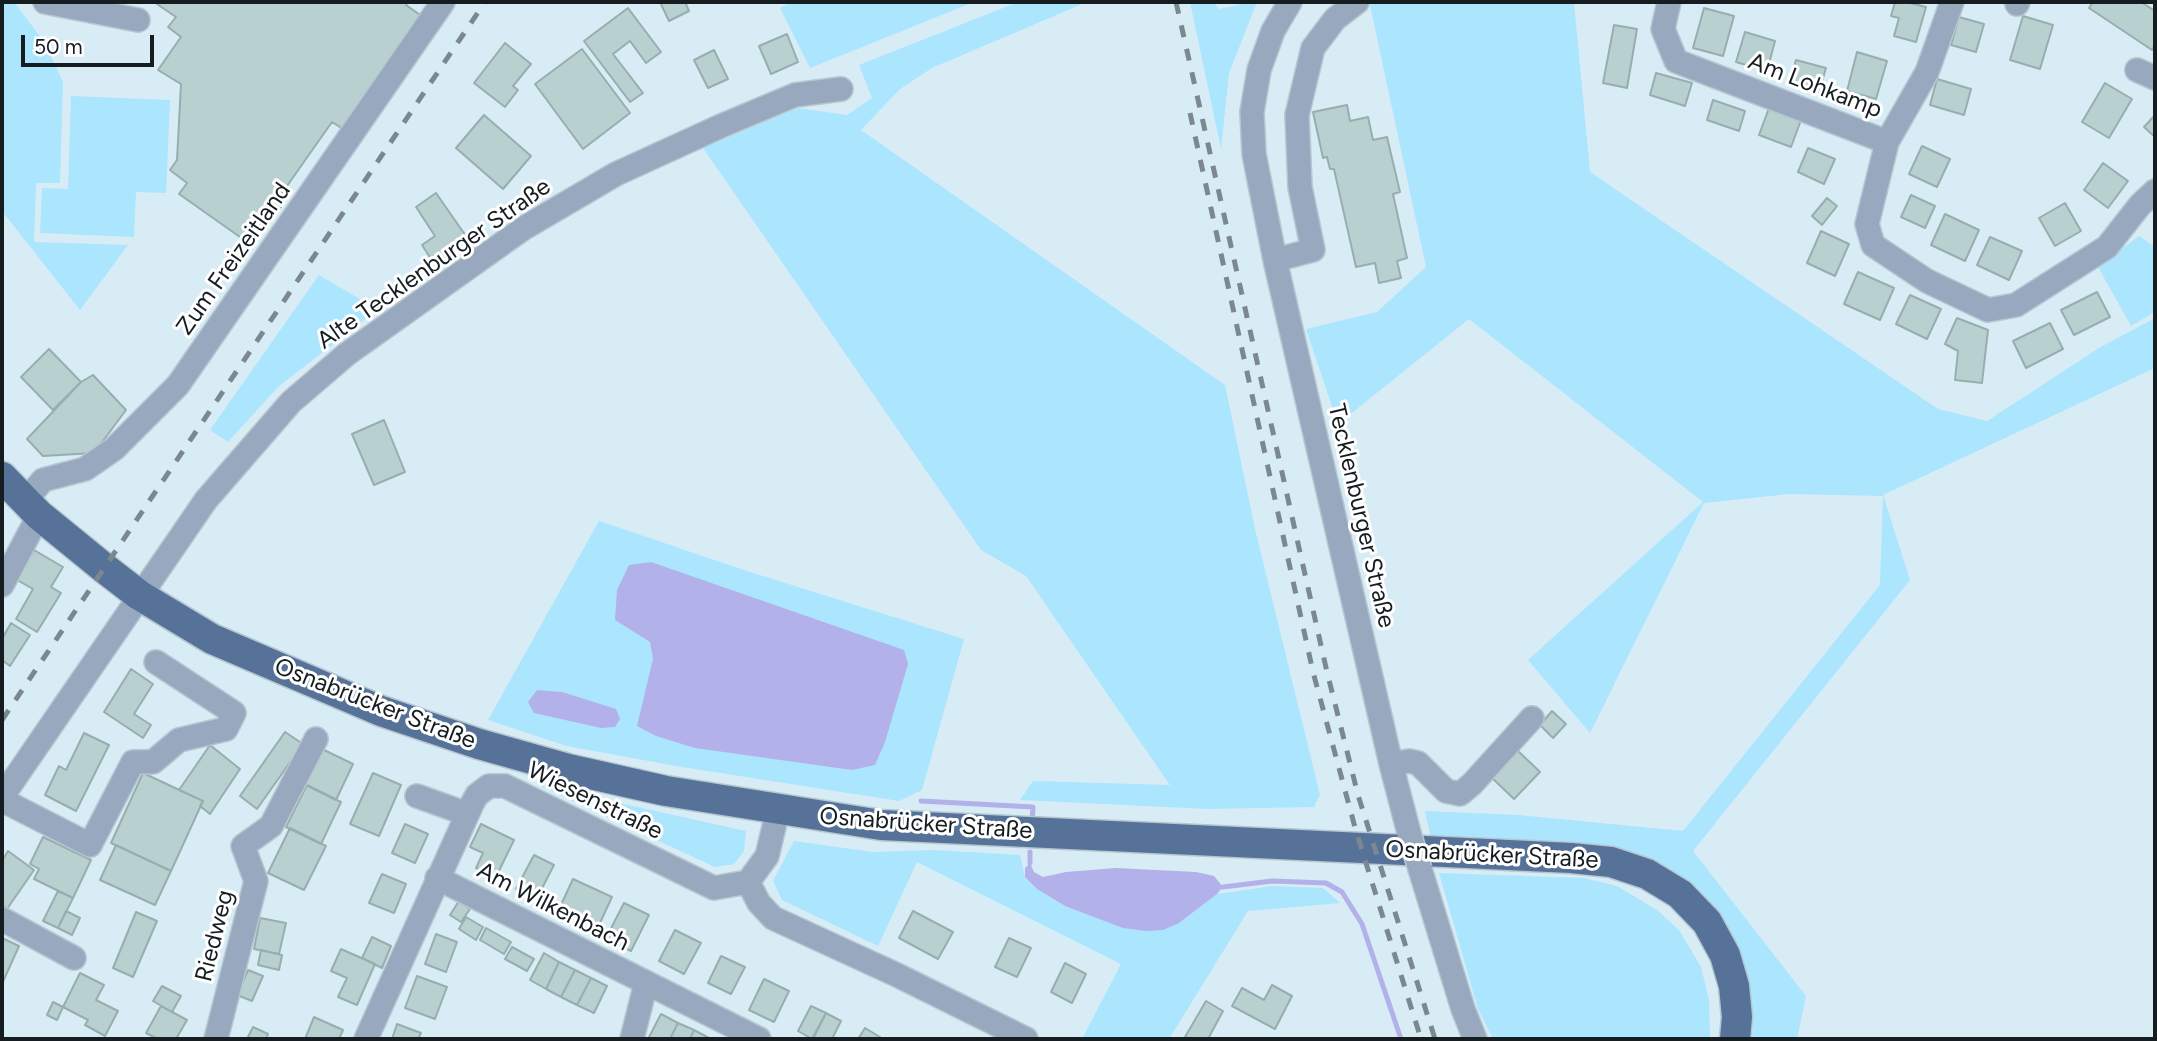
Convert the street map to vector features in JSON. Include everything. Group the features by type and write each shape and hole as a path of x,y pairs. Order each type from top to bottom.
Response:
{"main road":[{"name":"Osnabrücker Straße","path":"2,477 32,508 139,595 212,639 381,711 440,732 568,769 666,791 881,825 1611,862 1647,874 1680,894 1707,922 1725,955 1734,986 1737,1017 1735,1039"}],"street":[{"path":"45,2 138,20"},
{"name":"Zum Freizeitland","path":"2,584 43,480 85,469 114,450 178,385 443,2"},
{"name":"Tecklenburger Straße","path":"1290,2 1273,31 1259,70 1252,112 1254,154 1275,260 1391,764 1409,834 1463,1009 1475,1039"},
{"path":"1275,260 1313,250 1300,187 1297,115 1313,48 1335,19 1357,2"},
{"name":"Am Lohkamp","path":"1669,2 1663,29 1676,61 1887,142 1927,72 1952,2"},
{"name":"Alte Tecklenburger Straße","path":"2,798 206,500 291,402 346,354 524,228 616,174 795,95 841,89"},
{"path":"1887,142 1867,223 1874,245 1927,281 1988,310 2016,305 2107,247 2140,205 2155,191"},
{"path":"2,798 90,845 133,762 153,762 179,740 226,729 234,713 156,663"},
{"path":"1391,764 1409,761 1418,763 1446,791 1460,794 1532,718"},
{"name":"Riedweg","path":"216,1039 256,881 243,846 271,826 316,739"},
{"name":"Wiesenstraße","path":"366,1039 467,814 477,795 489,786 505,786 714,888 748,882"},
{"path":"416,796 467,814"},
{"path":"778,810 767,856 748,882 773,918 1026,1039"},
{"name":"Am Wilkenbach","path":"437,878 759,1039"},
{"path":"2,919 74,958"},
{"name":"Am Wilkenbach","path":"632,1039 646,983"}],"shaded area":[{"path":"2,2 14,2 45,43 63,82 60,183 36,183 34,242 128,245 80,310 2,211"},
{"path":"792,2 974,2 810,68 780,8"},
{"path":"1018,2 1087,2 932,68 900,89 861,130 1225,385 1255,529 1320,795 1314,807 1207,809 1020,800 1033,781 1170,785 1026,576 981,550 703,148 798,108 847,115 872,98 859,65"},
{"path":"1190,2 1213,2 1219,9 1242,2 1257,2 1229,73 1221,149"},
{"path":"1374,2 1574,2 1590,172 1938,409 1987,421 2099,348 2155,318 2155,368 1883,495 1910,580 1693,851 1806,996 1797,1039 1751,1039 1753,1028 1750,990 1739,949 1718,913 1686,880 1649,859 1607,848 1431,839 1425,811 1519,815 1683,831 1880,585 1883,496 1790,494 1704,503 1590,733 1528,660 1703,502 1469,319 1338,424 1306,329 1377,312 1426,267 1370,5"},
{"path":"71,96 170,100 166,193 136,192 134,237 40,233 42,188 68,189"},
{"path":"2139,236 2155,247 2155,312 2131,326 2098,267"},
{"path":"319,275 363,301 369,316 278,387 228,442 210,430"},
{"path":"599,521 964,639 922,790 899,801 676,766 567,746 488,720"},
{"path":"651,562 904,650 908,664 885,742 875,765 852,770 695,748 656,736 637,726 653,659 650,642 615,620 617,590 629,565"},
{"path":"537,690 562,692 616,709 620,719 615,727 601,728 534,713 528,702"},
{"path":"538,785 746,831 744,851 734,864 715,867"},
{"path":"794,841 873,852 933,850 1020,855 1025,877 1037,889 1065,906 1179,923 1217,894 1272,886 1323,888 1340,903 1248,911 1169,1039 1082,1039 1121,964 917,862 878,946 782,900 773,881"},
{"path":"1030,863 1034,872 1043,877 1066,872 1116,868 1196,872 1214,876 1223,887 1179,923 1163,930 1146,931 1123,928 1065,906 1037,889 1025,877 1025,868"},
{"path":"1439,873 1584,878 1617,886 1657,910 1679,930 1701,967 1709,1000 1710,1039 1493,1039 1478,1009"}],"building":[{"path":"154,2 408,2 406,5 423,17 346,131 332,122 275,203 281,207 268,225 262,221 247,242 179,194 187,183 170,170 177,160 181,84 158,70 181,37 168,27 176,17"},
{"path":"660,2 685,2 689,11 669,21"},
{"path":"1895,2 1926,7 1916,42 1894,36 1899,18 1891,16"},
{"path":"2093,2 2141,2 2155,11 2155,45 2152,50 2089,8"},
{"path":"628,8 661,52 646,63 630,41 613,54 643,93 630,102 584,41"},
{"path":"1704,8 1734,16 1723,56 1693,48"},
{"path":"2023,16 2053,25 2040,69 2010,60"},
{"path":"1959,17 1984,24 1976,52 1951,45"},
{"path":"1614,25 1637,29 1627,88 1603,83"},
{"path":"1745,32 1775,41 1767,71 1736,62"},
{"path":"787,34 798,62 771,74 759,46"},
{"path":"505,43 531,64 513,86 518,90 505,107 474,83"},
{"path":"582,49 630,113 583,149 535,84"},
{"path":"714,50 728,79 708,88 694,60"},
{"path":"1857,52 1887,61 1876,99 1847,91"},
{"path":"1796,60 1826,68 1819,92 1789,84"},
{"path":"1656,73 1692,83 1685,106 1650,95"},
{"path":"1937,79 1971,89 1964,115 1930,105"},
{"path":"2105,83 2132,99 2109,138 2082,122"},
{"path":"1713,100 1745,111 1739,131 1707,120"},
{"path":"1347,105 1350,121 1368,117 1373,140 1387,137 1400,192 1393,194 1407,258 1397,261 1401,278 1379,283 1375,263 1356,267 1334,169 1330,169 1327,157 1323,158 1313,112"},
{"path":"1769,108 1801,120 1791,147 1759,135"},
{"path":"484,115 531,156 503,189 456,148"},
{"path":"2155,115 2155,137 2144,127"},
{"path":"1922,146 1950,159 1937,187 1909,174"},
{"path":"1808,148 1835,159 1824,184 1798,172"},
{"path":"2103,163 2128,181 2108,208 2084,190"},
{"path":"436,193 468,239 433,262 422,245 435,236 416,207"},
{"path":"1911,195 1935,206 1925,228 1901,217"},
{"path":"1827,198 1837,206 1822,225 1812,216"},
{"path":"2065,203 2081,231 2055,246 2039,218"},
{"path":"1945,214 1979,230 1965,261 1931,245"},
{"path":"1821,231 1849,244 1835,276 1807,263"},
{"path":"1990,237 2022,251 2009,280 1977,265"},
{"path":"1858,272 1894,288 1880,320 1844,304"},
{"path":"2097,292 2110,317 2074,335 2061,310"},
{"path":"1910,295 1941,309 1927,339 1896,324"},
{"path":"1957,318 1988,330 1982,383 1955,380 1958,351 1945,344"},
{"path":"2050,323 2063,349 2026,368 2013,341"},
{"path":"49,349 81,382 53,410 21,377"},
{"path":"93,375 126,410 94,453 43,456 27,439 81,382"},
{"path":"384,420 405,472 374,485 352,434"},
{"path":"34,550 63,567 51,587 61,593 37,632 16,619 33,589 17,580"},
{"path":"11,623 30,635 10,666 2,660 2,639"},
{"path":"131,669 153,684 134,714 151,725 143,738 104,712"},
{"path":"1552,711 1566,724 1553,738 1540,725"},
{"path":"285,732 303,744 257,809 240,796"},
{"path":"84,733 109,745 76,811 45,795 59,766 66,770"},
{"path":"210,745 240,769 210,814 200,806 203,801 179,790"},
{"path":"322,749 353,764 336,800 304,784"},
{"path":"1516,749 1540,772 1514,799 1490,776"},
{"path":"143,773 203,801 171,871 111,843"},
{"path":"373,773 401,785 379,836 350,824"},
{"path":"307,785 341,802 321,844 286,827"},
{"path":"405,824 428,834 415,863 392,853"},
{"path":"481,824 514,840 496,877 476,868 483,853 470,847"},
{"path":"290,828 326,846 304,890 268,873"},
{"path":"43,837 91,860 73,898 34,879 39,869 30,864"},
{"path":"116,845 171,871 155,905 100,880"},
{"path":"8,851 34,870 7,909 2,905 2,861"},
{"path":"534,855 554,865 536,900 516,889"},
{"path":"382,874 406,884 394,913 369,903"},
{"path":"573,879 612,897 599,925 560,907"},
{"path":"58,891 73,898 58,928 43,921"},
{"path":"459,901 470,909 461,922 450,915"},
{"path":"624,903 649,915 631,951 606,938"},
{"path":"66,911 80,918 72,935 58,928"},
{"path":"913,911 953,932 938,959 899,938"},
{"path":"136,912 157,921 133,977 113,968"},
{"path":"466,917 483,927 476,940 459,929"},
{"path":"260,918 286,923 279,954 254,949"},
{"path":"486,928 511,942 504,954 480,940"},
{"path":"675,930 701,943 684,974 659,961"},
{"path":"436,934 457,942 446,972 425,964"},
{"path":"372,937 391,946 382,968 362,958"},
{"path":"2,938 19,946 2,984"},
{"path":"1009,938 1031,948 1017,977 995,967"},
{"path":"512,947 534,959 527,971 505,959"},
{"path":"341,949 375,964 357,1005 338,997 347,978 331,971"},
{"path":"261,950 282,955 279,970 258,965"},
{"path":"544,953 559,962 546,989 530,980"},
{"path":"721,956 745,967 731,994 708,983"},
{"path":"559,962 575,970 561,997 546,989"},
{"path":"1065,963 1086,974 1072,1003 1051,992"},
{"path":"248,970 263,976 252,1001 237,995"},
{"path":"575,970 591,978 577,1005 561,997"},
{"path":"80,973 104,985 96,1000 118,1011 105,1036 85,1025 88,1020 63,1007"},
{"path":"417,976 447,987 435,1019 405,1008"},
{"path":"591,978 607,986 594,1013 577,1005"},
{"path":"764,979 789,991 774,1022 749,1010"},
{"path":"1272,985 1292,996 1275,1029 1232,1006 1242,988 1264,1000"},
{"path":"162,986 181,996 172,1012 153,1001"},
{"path":"1206,1001 1223,1011 1208,1039 1185,1037"},
{"path":"53,1002 63,1007 57,1020 47,1015"},
{"path":"161,1006 187,1020 176,1039 158,1039 146,1033"},
{"path":"811,1006 826,1013 812,1039 798,1031"},
{"path":"826,1013 841,1021 832,1039 813,1039"},
{"path":"661,1014 678,1023 670,1039 648,1039"},
{"path":"314,1017 343,1030 339,1039 305,1039"},
{"path":"678,1023 694,1030 690,1039 670,1039"},
{"path":"397,1024 421,1033 418,1039 392,1039"},
{"path":"253,1027 268,1034 266,1039 247,1039"},
{"path":"865,1028 880,1037 879,1039 858,1039"},
{"path":"694,1030 709,1038 690,1039"}],"waterway":[{"path":"921,801 1033,807 1032,821"},
{"path":"1030,852 1030,863"},
{"path":"1223,887 1272,881 1326,883 1342,892 1362,924 1401,1039"}],"railway":[{"path":"2,720 485,2"},
{"path":"1176,2 1327,672 1358,795 1435,1039"},
{"path":"1190,113 1313,672 1356,831 1421,1039"}]}
